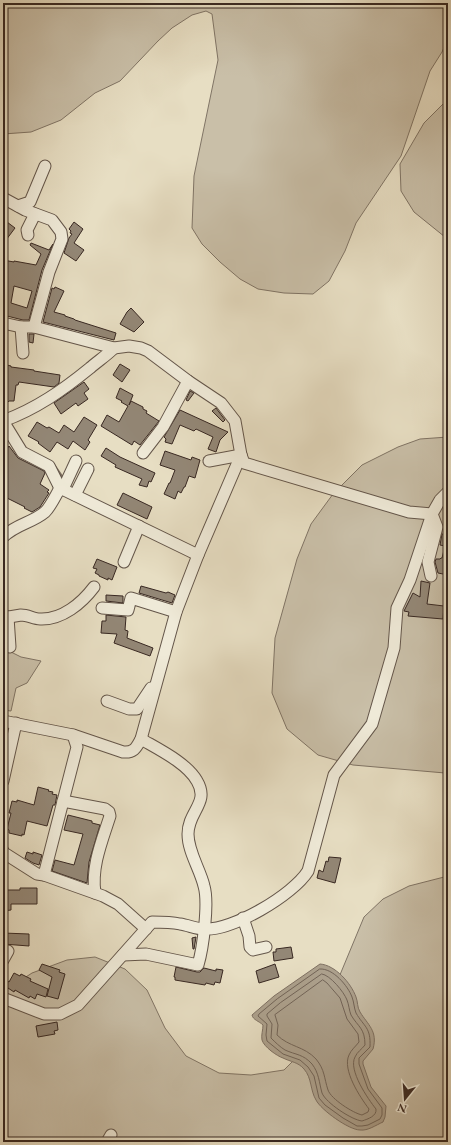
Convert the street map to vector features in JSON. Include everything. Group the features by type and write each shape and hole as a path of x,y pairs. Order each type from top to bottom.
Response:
{"street":[{"path":"18,206 30,202 45,166"},
{"path":"3,198 35,214 52,220 61,232 62,239 49,272 34,327"},
{"path":"28,235 27,230 35,214"},
{"path":"3,323 21,327 34,327 114,348 129,346 142,348 221,403 230,413 235,420 241,455 244,463 409,512 432,514"},
{"path":"21,327 23,352"},
{"path":"114,348 105,357 50,398 20,415 3,421 22,452 49,466 61,489 198,555"},
{"path":"143,453 163,427 188,381"},
{"path":"209,461 241,455"},
{"path":"3,721 74,734 123,752 130,753 136,749 141,739 176,612 198,555 241,455"},
{"path":"3,537 10,530 46,511 61,489 76,462"},
{"path":"75,495 88,469"},
{"path":"3,998 44,1014 60,1014 78,1005 152,922 166,922 204,929 220,927 262,909 291,890 303,879 308,871 334,775 372,724 394,648 397,608 410,580 432,514 440,500 448,492"},
{"path":"431,576 428,562 437,528 432,514"},
{"path":"124,562 139,526"},
{"path":"10,647 6,618 22,615 40,619 67,612 79,604 94,587"},
{"path":"102,608 128,610 131,598 176,612"},
{"path":"107,701 129,709 137,709 154,683 157,682"},
{"path":"3,781 16,723"},
{"path":"44,875 77,747 74,734"},
{"path":"123,955 146,954 198,965 201,956 204,929 205,888 189,844 188,833 190,822 199,805 202,792 196,780 186,769 169,756 141,739"},
{"path":"63,801 105,809 110,812 97,856 94,875 95,893"},
{"path":"3,851 37,874 44,875 95,893 118,904 146,929"},
{"path":"242,918 249,936 250,947 253,950 266,947"}],"shaded area":[{"path":"3,3 448,3 448,39 430,71 401,156 356,223 345,251 329,281 313,294 284,293 258,289 240,279 202,244 192,228 194,176 218,60 212,14 206,11 192,15 172,28 120,81 95,93 61,120 31,132 3,134"},
{"path":"448,99 448,238 414,212 401,191 400,164 424,123"},
{"path":"448,437 448,778 445,773 353,765 318,755 287,729 272,693 275,638 297,559 311,524 333,494 362,465 398,447 420,439"},
{"path":"3,638 7,638 7,650 21,657 41,661 27,683 16,688 11,711 3,710"},
{"path":"448,876 448,1142 3,1142 3,992 32,973 67,960 95,957 125,969 147,990 165,1028 186,1056 219,1073 251,1075 284,1070 304,1050 337,982 364,917 383,899 409,886"}],"water":[{"path":"320,964 326,965 337,971 350,986 356,997 358,1008 373,1033 373,1049 363,1061 363,1064 371,1087 386,1106 383,1122 366,1130 349,1127 323,1109 314,1096 307,1073 304,1069 297,1063 277,1055 263,1043 263,1025 252,1015 274,996"}],"building":[{"path":"3,219 15,228 3,244"},
{"path":"74,222 83,229 74,243 84,250 76,261 64,253 69,238 72,234 70,233 71,231 69,229"},
{"path":"31,243 49,250 53,244 42,270 29,320 23,320 3,315 3,260 36,265 41,254 30,245","holes":["14,286 32,291 27,308 11,303"]},
{"path":"55,287 64,291 54,312 116,333 114,340 43,322 52,288 54,289"},
{"path":"131,308 144,322 134,332 120,324"},
{"path":"29,334 34,334 33,343 29,342"},
{"path":"3,364 11,367 60,375 59,383 54,387 19,382 18,385 16,385 14,401 9,401 3,407"},
{"path":"120,364 130,370 122,382 113,375"},
{"path":"84,382 89,389 84,393 88,399 78,406 76,403 61,414 54,403"},
{"path":"120,388 133,395 129,405 131,401 143,407 143,409 147,411 146,413 159,421 140,445 134,441 132,445 101,426 107,415 119,422 128,406 116,398"},
{"path":"190,391 194,393 188,401 186,400"},
{"path":"216,408 225,420 223,422 212,411"},
{"path":"180,410 228,432 220,440 216,452 208,449 213,437 196,429 194,431 180,425 172,444 165,442 166,439 164,437"},
{"path":"84,417 97,425 88,440 90,442 85,450 73,441 68,449 57,442 50,452 38,443 39,442 28,436 37,422 59,433 64,425 74,432"},
{"path":"9,446 18,458 44,471 45,473 40,484 49,490 47,492 49,493 40,507 32,512 3,496 3,454"},
{"path":"106,448 120,457 155,473 151,482 149,481 147,487 139,485 142,479 115,467 116,465 101,456"},
{"path":"165,451 191,460 192,457 200,460 195,478 189,476 185,487 181,493 178,491 175,499 164,494 175,470 160,465"},
{"path":"123,493 152,507 147,519 117,505"},
{"path":"442,534 448,535 448,575 438,573 435,562 436,559 442,558 445,546 440,545"},
{"path":"97,559 117,567 112,580 108,578 108,580 95,573 97,569 93,568"},
{"path":"421,581 430,583 427,604 444,606 443,619 408,616 409,612 404,611 413,593 420,597"},
{"path":"141,586 175,595 172,603 139,593"},
{"path":"106,595 123,596 123,603 106,601"},
{"path":"106,615 126,617 125,630 128,631 127,638 153,648 150,656 114,643 117,634 101,633 102,621 106,621"},
{"path":"38,787 49,790 48,791 53,792 52,794 57,795 47,826 27,821 24,835 22,834 22,836 9,833 9,830 7,829 12,801 17,802 17,800 34,805"},
{"path":"68,815 92,821 92,823 100,825 89,862 87,883 52,871 55,860 74,865 83,834 64,830"},
{"path":"27,852 42,855 39,865 25,858"},
{"path":"329,857 341,858 335,883 317,878 319,870 323,872 326,861 328,862"},
{"path":"20,888 37,888 37,904 11,904 11,910 3,911 3,890 20,890"},
{"path":"3,933 29,934 29,946 3,944"},
{"path":"196,937 194,949 193,949 192,938"},
{"path":"291,947 293,958 274,961 273,952 276,952 276,949"},
{"path":"42,964 60,970 59,972 65,974 58,999 47,996 52,977 39,970"},
{"path":"275,964 279,977 259,983 256,971"},
{"path":"176,967 197,972 200,972 204,968 216,971 216,969 223,970 220,983 215,982 214,985 206,983 205,985 175,980 174,977"},
{"path":"14,973 20,976 21,974 31,979 30,981 48,989 46,997 37,994 35,999 30,996 29,998 15,990 14,992 8,988 6,992 3,991 3,978 9,982"},
{"path":"57,1022 58,1030 54,1031 55,1034 38,1037 36,1026"}],"waterway":[{"path":"54,465 63,478"}]}
